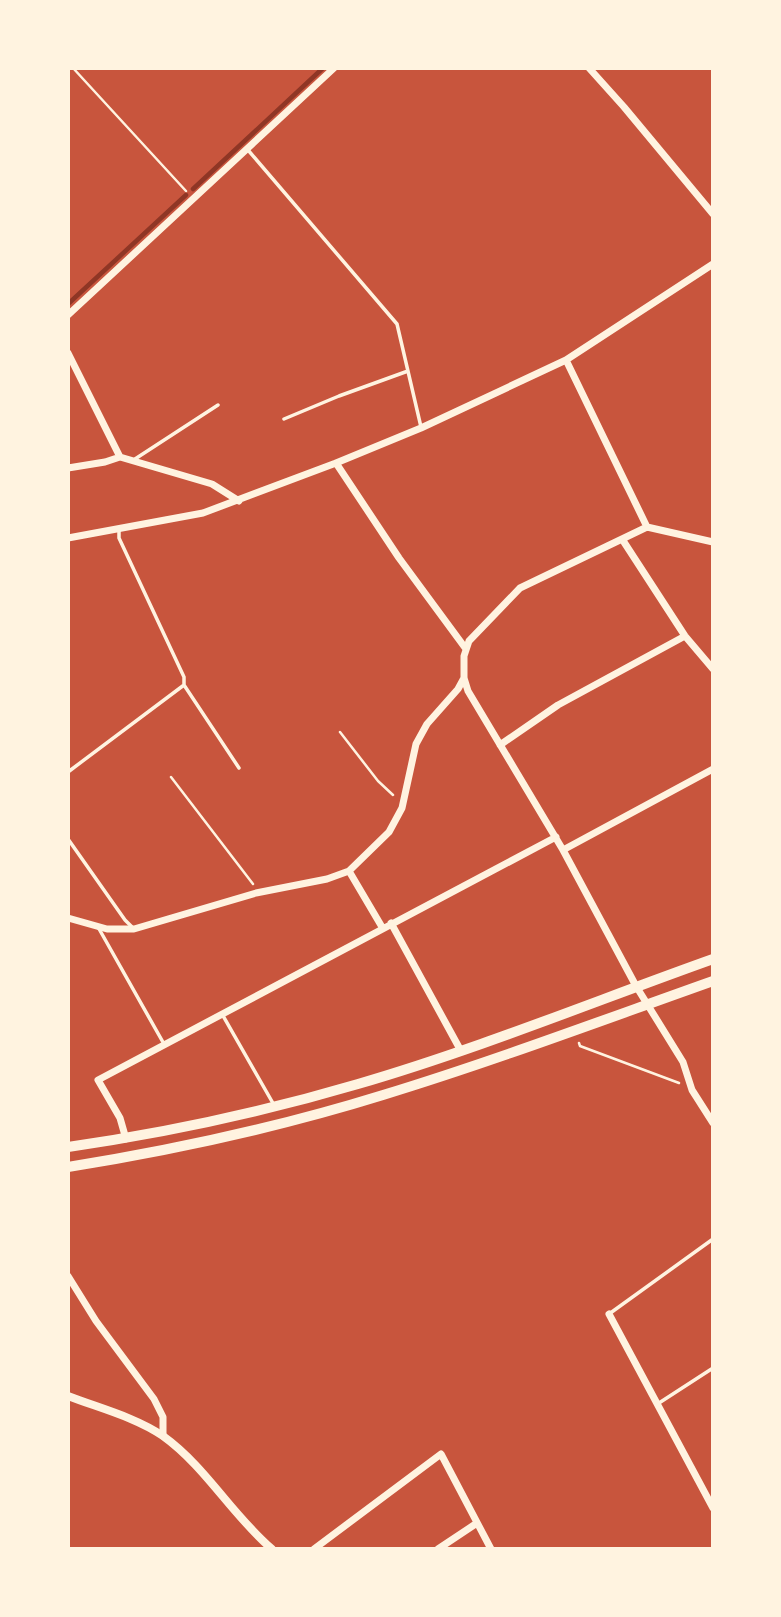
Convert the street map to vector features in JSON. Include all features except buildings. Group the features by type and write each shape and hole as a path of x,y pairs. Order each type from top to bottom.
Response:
{"highway":[{"path":"68,1147 202,1125 358,1084 461,1051 713,959"},
{"path":"68,1167 132,1157 281,1124 381,1096 713,981"}],"street":[{"path":"68,316 334,68"},
{"path":"589,68 713,214"},
{"path":"68,538 203,513 422,428 566,360 713,264"},
{"path":"68,353 120,457"},
{"path":"566,360 647,527"},
{"path":"68,468 120,457 212,484 239,501"},
{"path":"336,463 399,558 466,649"},
{"path":"713,542 647,527 520,588 469,641 464,678 468,691 563,849 636,986 683,1062 691,1088 713,1123"},
{"path":"622,539 685,636 713,668"},
{"path":"500,745 558,705 685,636"},
{"path":"68,918 107,929 134,929 259,892 327,879 349,871 389,832 403,805 416,744 427,724 458,689 464,678"},
{"path":"563,849 713,769"},
{"path":"126,1139 120,1118 98,1080 556,837"},
{"path":"349,871 382,927"},
{"path":"391,923 461,1051"},
{"path":"68,1276 96,1321 154,1399 163,1417 163,1436"},
{"path":"609,1314 713,1508"},
{"path":"68,1395 136,1422 163,1436 204,1474 230,1507 272,1549"},
{"path":"314,1549 441,1454 491,1549"},
{"path":"438,1549 477,1523"}],"lane":[{"path":"247,148 397,324 422,428"},
{"path":"284,419 408,371"},
{"path":"133,460 218,405"},
{"path":"119,530 119,538 184,677 184,685 239,768"},
{"path":"68,772 184,685"},
{"path":"68,839 134,929"},
{"path":"97,926 164,1044"},
{"path":"221,1013 275,1106"},
{"path":"609,1314 713,1238"},
{"path":"657,1404 713,1368"}],"path":[{"path":"73,68 193,198"},
{"path":"340,732 378,781 403,805"},
{"path":"171,777 259,892"},
{"path":"576,1029 580,1046 691,1088"}],"waterway":[{"path":"193,189 323,68"},
{"path":"68,304 186,195"}]}
